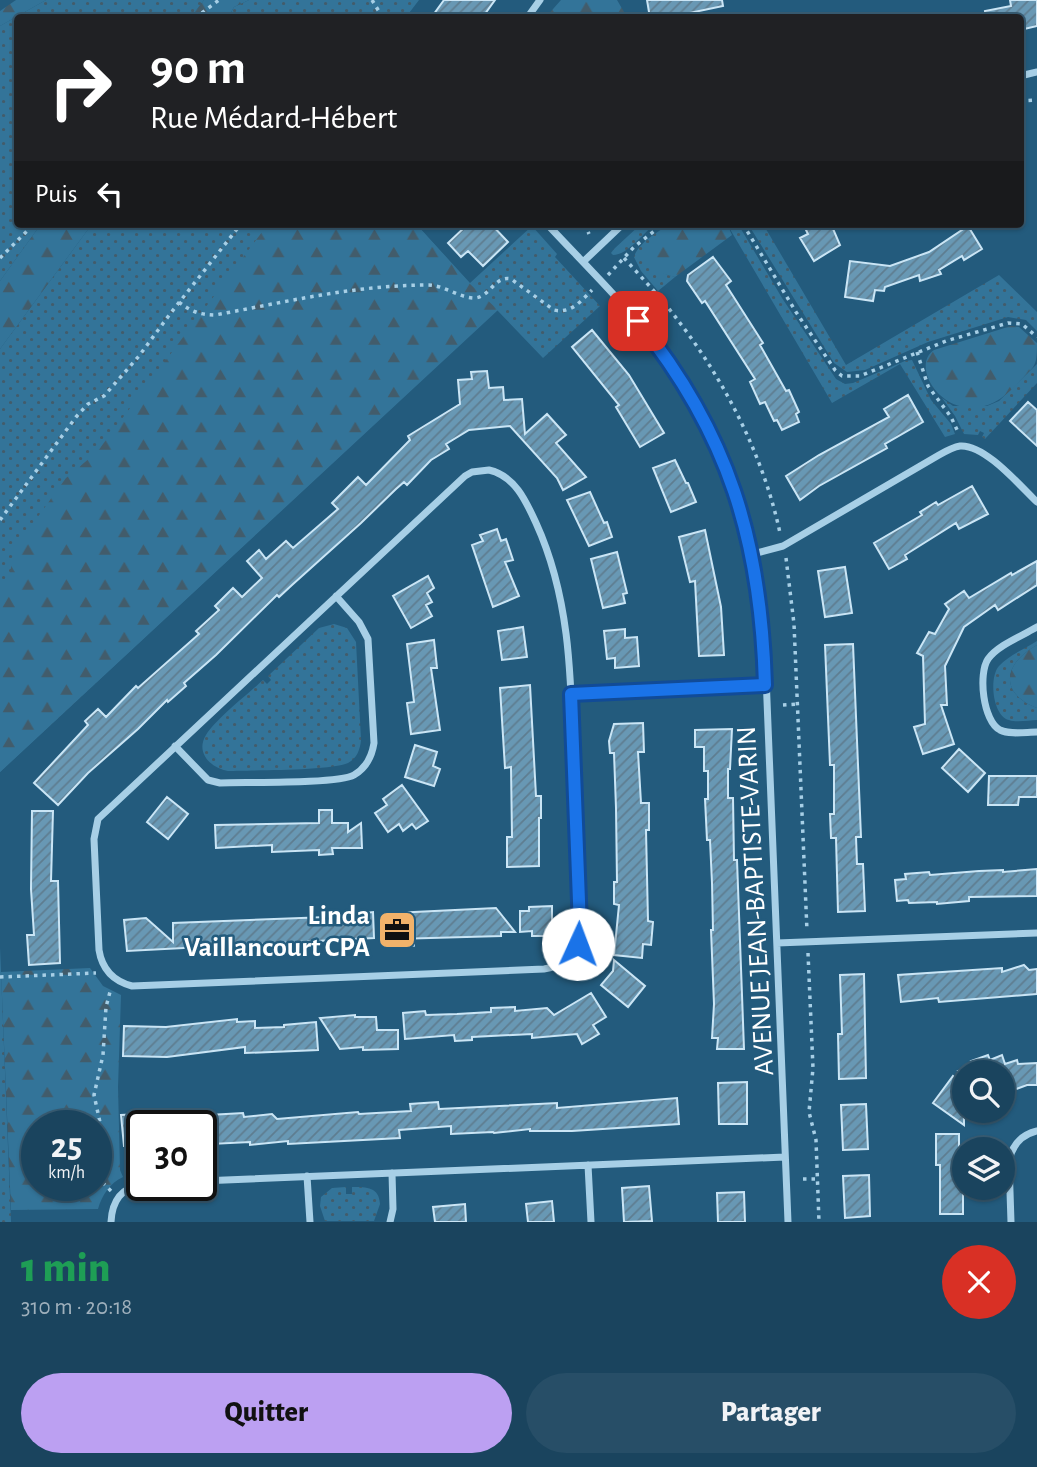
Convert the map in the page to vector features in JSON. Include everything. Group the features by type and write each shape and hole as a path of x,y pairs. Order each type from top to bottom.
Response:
{"street":[{"name":"AVENUE JEAN-BAPTISTE-VARIN","path":"551,228 648,334 695,403 725,467 753,554 762,611 788,1222"},
{"path":"583,262 619,228"},
{"path":"753,554 783,546 939,455 961,446 986,455 1037,502"},
{"path":"489,470 504,475 522,495 552,562 565,618 571,694 580,935 575,951 561,964 544,969 132,986 108,974 100,959 99,950 94,839 95,826 104,812 472,472 489,470"},
{"path":"175,746 208,780 220,783 341,779 360,770 370,758 374,743 370,647 364,628 336,596"},
{"path":"1037,627 989,657 983,674 985,706 993,724 1008,732 1037,732"},
{"path":"571,694 765,685"},
{"path":"777,943 1037,933"},
{"path":"1011,1222 1010,1153 1019,1140 1037,1131"},
{"path":"217,1180 785,1157"},
{"path":"588,1165 591,1222"},
{"path":"390,1222 393,1209 392,1173"},
{"path":"307,1176 310,1222"},
{"path":"111,1222 117,1197 126,1190"}],"path":[{"path":"200,14 219,0"},
{"path":"0,258 30,228"},
{"path":"0,520 76,417 88,404 104,396 139,356 238,228"},
{"path":"587,228 589,234"},
{"path":"610,273 658,228"},
{"path":"745,228 796,312 839,374 860,376 946,341 1015,322 1022,324 1037,337"},
{"path":"624,258 682,325 730,402 756,460 780,531"},
{"path":"179,302 192,311 205,315 365,288 432,285 475,298 506,278 561,312 576,305 590,292"},
{"path":"917,352 928,386 951,417 960,435"},
{"name":"AVENUE JEAN-BAPTISTE-VARIN","path":"786,560 794,624 807,928"},
{"path":"783,705 798,704"},
{"path":"400,939 401,946 415,945"},
{"name":"AVENUE JEAN-BAPTISTE-VARIN","path":"808,955 813,1068 809,1112 816,1140 820,1222"},
{"path":"0,977 108,974"},
{"path":"97,1110 94,1095 103,1055 106,1007 110,991"},
{"path":"803,1179 818,1179"}],"green space":[{"path":"16,0 46,0 21,14 14,14 14,18 0,26 0,11"},
{"path":"46,0 204,0 193,14 21,14"},
{"path":"204,0 249,0 234,7 230,14 193,14"},
{"path":"249,0 419,0 408,14 230,14 234,7"},
{"path":"561,0 617,0 625,14 549,14"},
{"path":"14,18 14,228 38,228 0,281 0,26"},
{"path":"38,228 89,228 0,349 0,281"},
{"path":"89,228 420,228 470,283 530,228 534,228 557,254 555,257 600,306 543,358 497,310 0,772 0,349"},
{"path":"265,228 420,228 470,284 498,310 0,772 0,594 8,580 16,547 66,478 97,452"},
{"path":"637,228 651,228 630,248 613,255 611,253"},
{"path":"663,228 677,228 653,270 675,277 658,291 641,271 634,257 644,242"},
{"path":"676,228 729,228 732,235 675,277 653,271 642,260 641,252"},
{"path":"729,228 740,228 782,298 836,379 845,384 853,383 905,361 912,360 931,400 951,424 955,434 945,437 900,364 832,403"},
{"path":"750,228 765,228 846,365 999,275 1037,312 1037,331 1026,320 1008,317 928,342 865,370 847,372 834,363"},
{"path":"1011,326 1019,327 1037,343 1035,363 1017,384 996,401 976,408 958,406 943,398 932,386 926,372 927,360 934,350"},
{"path":"1037,364 1037,383 985,439 982,437 984,433 980,431 978,435 964,434 942,398 953,406 987,406 999,401"},
{"path":"334,624 347,628 356,642 361,740 354,759 339,766 228,771 216,767 206,759 203,742 224,714 263,680 267,684 271,680 268,676 319,628"},
{"path":"1037,641 1037,645 1018,660 1010,678 1016,694 1024,702 1037,708 1037,720 1009,720 1003,717 996,704 993,687 996,671 1007,659"},
{"path":"1037,645 1037,708 1024,702 1016,694 1010,678 1018,660"},
{"path":"0,948 1,972 11,1222 0,1222"},
{"path":"90,968 103,986 121,995 118,1087 120,1170 123,1177 112,1185 112,1110 21,1110 21,1201 101,1201 98,1209 11,1210 1,972"},
{"path":"346,1187 346,1194 352,1194 352,1187 375,1191 380,1204 374,1221 325,1221 320,1206 321,1197 332,1188"}],"building":[{"path":"444,0 495,0 485,14 434,14"},
{"path":"647,0 722,0 723,6 685,14 649,14"},
{"path":"1010,0 1037,0 1037,26 1024,29 1024,14 985,14 985,11 1011,6"},
{"path":"464,228 495,228 508,242 483,266 468,251 461,257 448,243"},
{"path":"805,228 833,228 840,245 814,261 800,238 808,234"},
{"path":"965,228 969,228 982,249 964,260 962,256 939,270 941,274 920,281 919,275 885,287 884,291 875,290 873,301 845,297 850,261 890,266 929,252"},
{"path":"713,257 731,281 726,285 763,343 760,345 786,391 789,390 799,412 796,414 799,422 782,430 777,420 774,421 765,402 760,404 750,382 755,379 705,301 702,303 687,281 688,275"},
{"path":"592,330 629,375 664,433 640,447 616,407 619,405 572,347"},
{"path":"487,371 489,388 503,387 504,400 522,399 525,434 547,414 566,435 556,443 586,477 563,490 557,478 510,426 469,430 446,444 449,449 431,460 407,485 404,482 279,597 277,595 184,683 186,686 168,702 167,700 88,773 58,805 34,783 88,725 85,721 98,709 106,717 136,686 138,688 199,634 196,631 219,610 215,606 233,588 242,597 262,578 247,561 259,550 266,559 286,541 293,548 338,509 332,503 358,477 366,485 410,440 408,436 460,404 458,380 472,379 471,372"},
{"path":"908,395 923,422 885,444 887,448 819,486 800,500 786,476 889,417 884,409"},
{"path":"1028,402 1037,410 1037,446 1010,421"},
{"path":"675,460 696,502 671,512 653,468"},
{"path":"972,486 988,514 959,529 956,523 905,555 907,559 889,569 874,543 922,515 920,512 936,502 938,505"},
{"path":"590,492 612,537 589,546 567,500"},
{"path":"497,529 501,541 506,539 513,560 505,562 519,596 493,607 472,545 483,541 480,535"},
{"path":"705,530 721,607 724,655 699,656 695,581 690,582 679,537"},
{"path":"617,552 627,593 623,594 625,603 603,608 591,559"},
{"path":"1037,561 1037,585 998,610 995,605 964,627 945,666 947,705 941,705 954,744 923,754 914,727 925,724 923,656 917,653 929,632 935,634 949,609 945,604 964,591 969,598"},
{"path":"845,567 852,613 825,617 818,571"},
{"path":"428,576 434,588 427,593 432,602 426,605 432,616 411,628 393,596"},
{"path":"523,627 527,657 502,660 498,631"},
{"path":"625,629 625,638 637,637 639,666 615,668 615,658 607,659 604,631"},
{"path":"434,640 437,668 431,668 440,730 411,734 407,703 414,702 407,644"},
{"path":"853,644 861,837 856,837 857,864 863,864 865,911 838,912 836,838 831,838 834,765 830,765 825,645"},
{"path":"530,685 536,796 541,796 539,866 507,867 507,837 512,837 511,767 505,768 500,688"},
{"path":"643,723 644,752 638,752 641,803 649,803 649,830 646,830 648,921 653,922 651,945 643,944 642,958 614,955 619,905 614,904 614,882 617,882 616,808 614,753 610,753 609,741 614,724"},
{"path":"732,729 728,798 733,798 734,860 737,860 744,1049 717,1049 718,1038 712,1038 712,883 705,799 708,799 708,771 704,771 704,747 695,747 695,730"},
{"path":"415,745 437,752 433,766 440,769 434,786 405,777"},
{"path":"959,749 985,773 968,792 942,768"},
{"path":"989,776 1037,776 1037,797 1019,797 1018,805 988,805"},
{"path":"402,785 428,821 416,829 412,824 403,831 399,824 388,832 375,813 387,805 383,799"},
{"path":"167,797 188,814 168,839 147,822"},
{"path":"319,810 332,810 332,823 348,823 348,832 361,823 362,848 332,848 333,854 319,855 319,850 272,852 272,845 216,848 215,825 319,823"},
{"path":"32,811 53,811 51,881 58,881 60,963 29,965 27,935 34,935 31,889"},
{"path":"1037,869 1037,896 969,897 969,901 937,904 897,901 895,880 906,879 905,874"},
{"path":"552,906 552,936 532,936 532,931 520,932 520,911 529,911 529,907"},
{"path":"496,908 515,932 501,932 501,936 396,939 394,913"},
{"path":"373,912 374,938 127,951 124,920 146,918 173,942 173,923 328,917"},
{"path":"614,960 645,986 628,1007 601,985 613,971"},
{"path":"1024,965 1029,970 1037,969 1037,994 939,1002 938,998 901,1002 898,975 1002,968 1002,972"},
{"path":"864,974 866,1078 839,1079 838,1034 842,1034 840,975"},
{"path":"591,993 606,1017 593,1025 599,1034 582,1044 577,1034 532,1038 532,1034 472,1037 472,1040 455,1041 454,1035 405,1039 403,1013 425,1011 426,1015 457,1014 515,1007 515,1011 547,1008 554,1015"},
{"path":"355,1015 376,1017 377,1030 398,1030 398,1049 340,1049 320,1018"},
{"path":"237,1019 237,1022 255,1021 255,1028 316,1022 318,1050 245,1053 245,1047 167,1057 123,1056 124,1026 166,1027"},
{"path":"988,1055 990,1060 974,1060"},
{"path":"1002,1055 1004,1060 990,1060"},
{"path":"1015,1061 1018,1064 1037,1063 1037,1085 1015,1090"},
{"path":"952,1077 952,1116 933,1103"},
{"path":"747,1082 747,1124 719,1124 718,1083"},
{"path":"677,1098 679,1124 572,1131 530,1129 451,1134 451,1126 399,1130 400,1138 288,1144 288,1141 250,1145 250,1142 217,1144 217,1115 243,1113 244,1117 272,1114 277,1119 358,1112 411,1111 410,1104 438,1102 439,1109 557,1103 557,1108"},
{"path":"866,1104 868,1149 843,1150 841,1105"},
{"path":"121,1115 126,1115 126,1146 124,1146"},
{"path":"936,1134 959,1134 959,1137 952,1137 952,1200 963,1200 963,1214 940,1214 940,1165 936,1165"},
{"path":"869,1175 870,1216 845,1218 843,1176"},
{"path":"649,1186 652,1221 624,1222 622,1188"},
{"path":"744,1192 745,1222 718,1222 717,1193"},
{"path":"552,1201 554,1222 528,1222 526,1204"},
{"path":"465,1204 466,1222 435,1222 433,1207"}],"place":[{"name":"Linda Vaillancourt CPA","path":"397,930"}],"route":[{"path":"578,944 580,927 571,694 765,685 763,621 758,583 753,554 733,488 695,403 670,363 638,321"}]}
